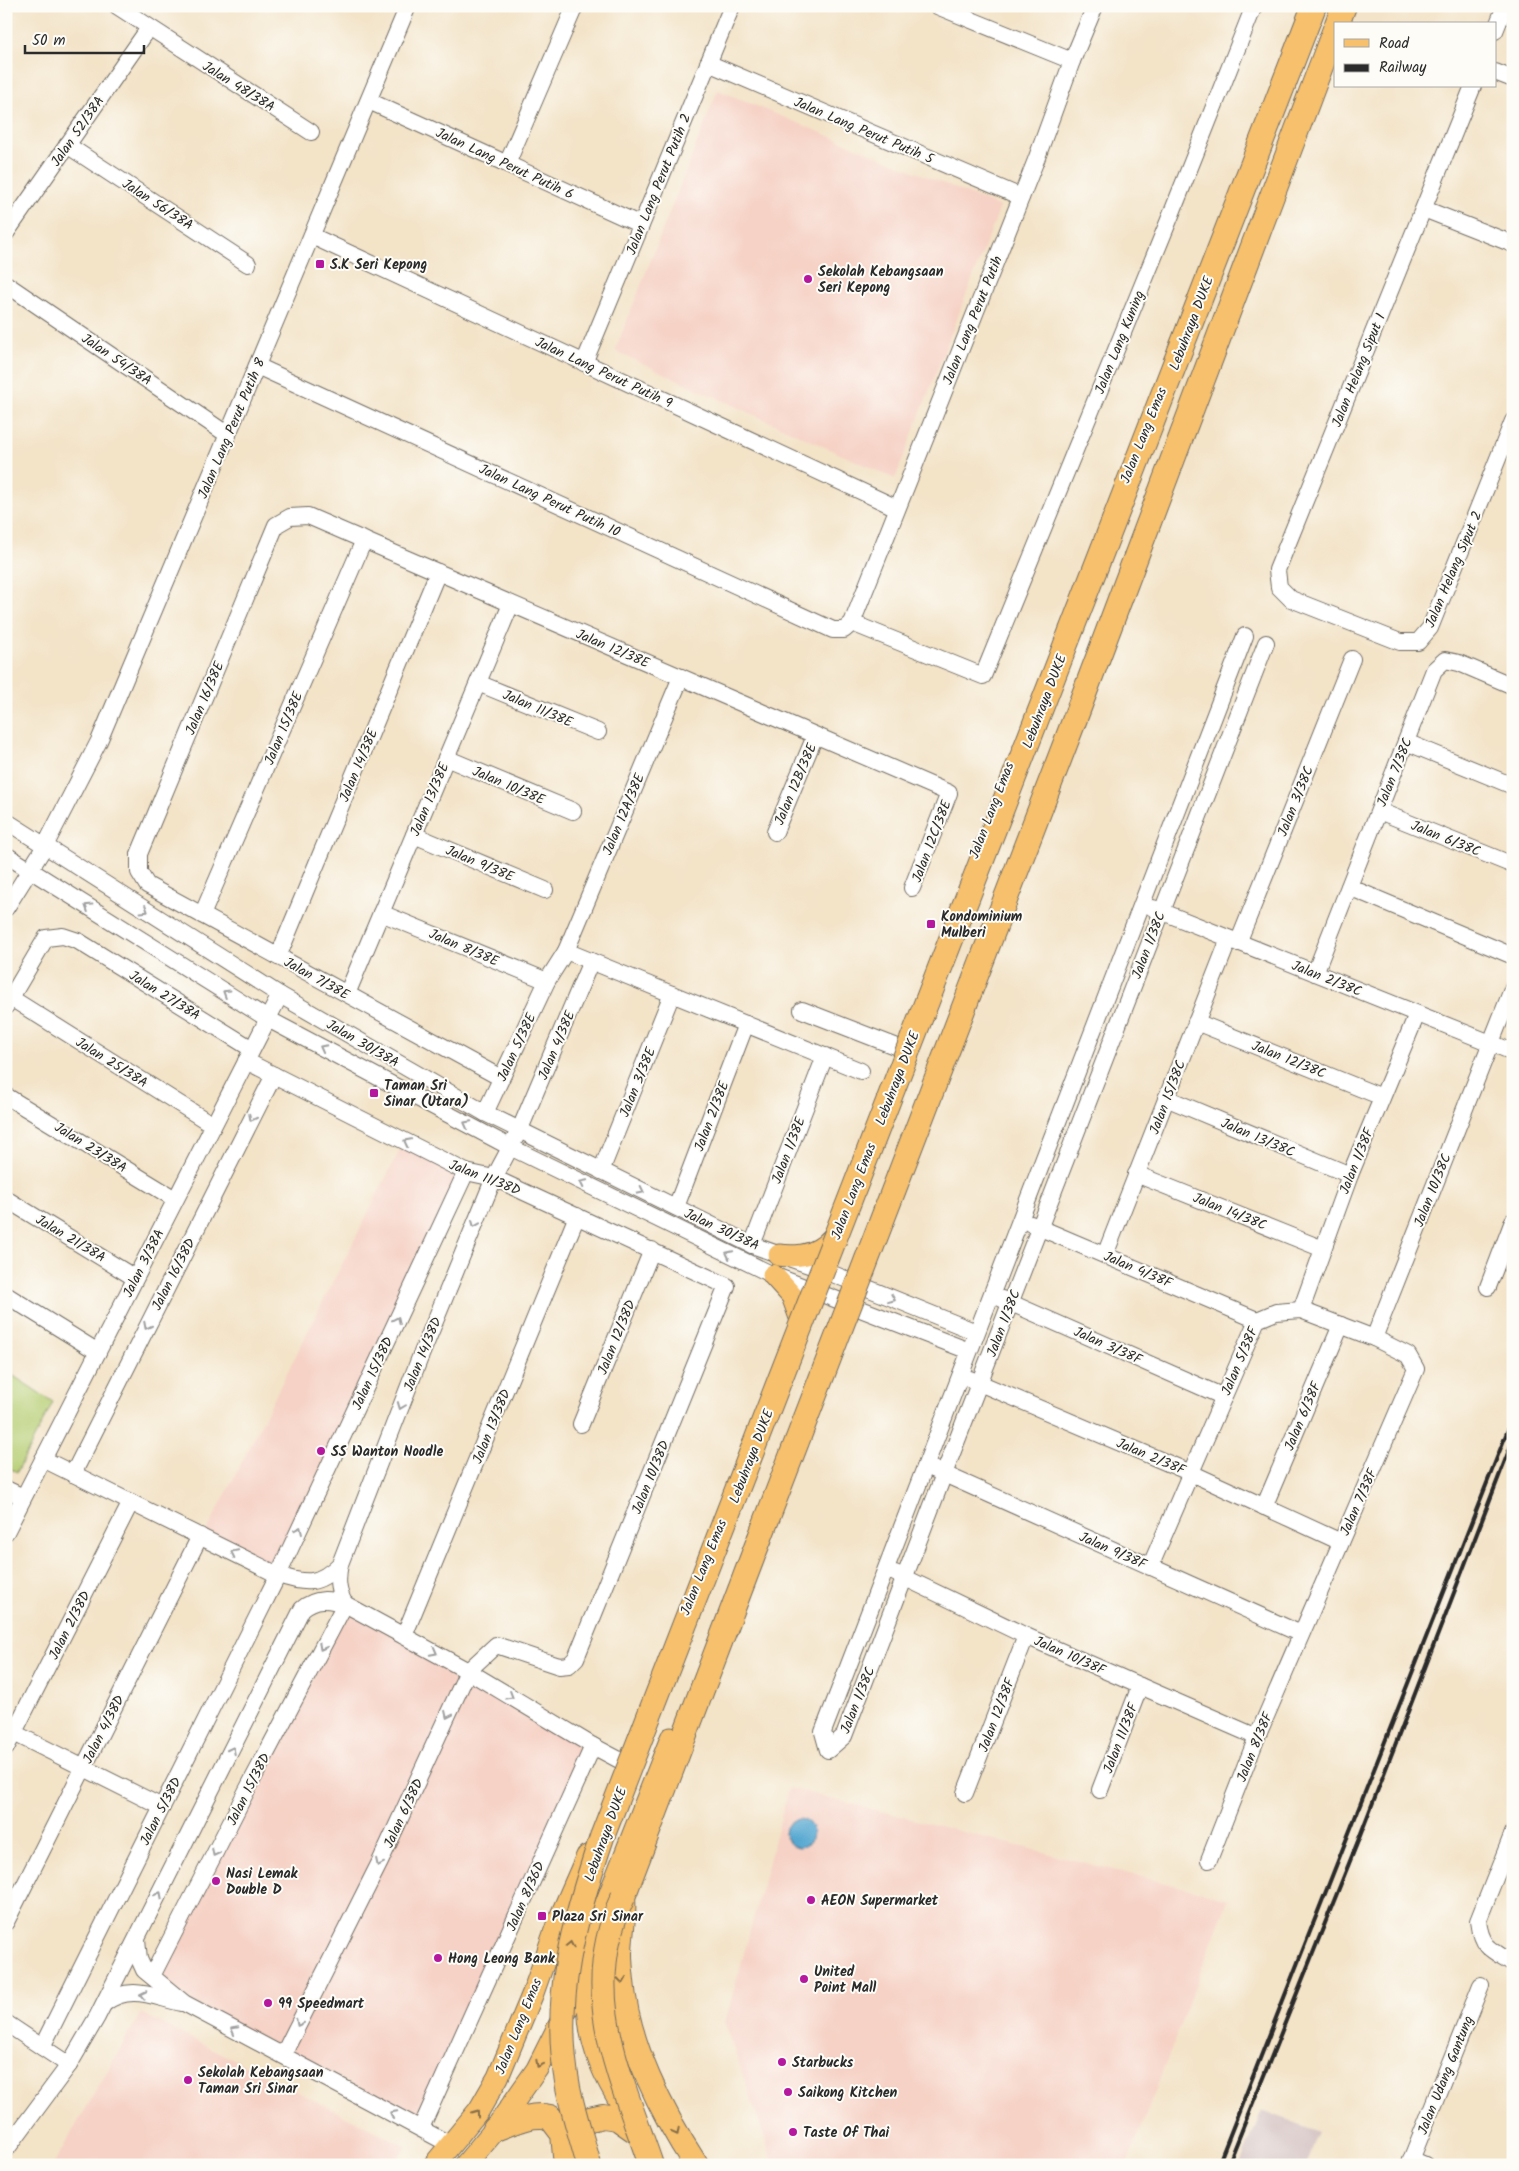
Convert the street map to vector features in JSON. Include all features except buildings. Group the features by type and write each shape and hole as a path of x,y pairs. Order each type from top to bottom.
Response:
{"highway":[{"name":"Lebuhraya DUKE","path":"589,2165 568,2088 563,2024 564,1979 572,1936 602,1837 1314,6"},
{"path":"1338,22 1344,6"},
{"path":"655,2159 609,2039 603,2003 602,1987 605,1949 615,1913 623,1897 1074,721 1334,32"},
{"path":"623,1897 624,1911 620,1955 622,1985 629,2021 656,2094 696,2165"},
{"path":"598,1923 590,1982 589,2011 592,2039 602,2067 655,2159"},
{"path":"568,2088 570,2163"},
{"path":"495,2129 522,2118 539,2115 550,2117 563,2134 570,2163"},
{"path":"570,2163 572,2134 590,2119 603,2116 617,2118 639,2133 655,2159"}],"main road":[{"name":"Jalan Lang Emas","path":"434,2165 452,2145 478,2110 498,2077 533,1993 558,1922 603,1819 823,1270 905,1050 988,814 1319,6"},
{"path":"1346,22 1352,6"},
{"name":"Jalan Lang Emas","path":"464,2165 495,2129 537,2069 569,2005 598,1923 716,1625 847,1281 918,1104 1066,763 1334,53"},
{"path":"779,1254 806,1255 818,1251 829,1243 837,1232"},
{"path":"773,1275 792,1296 802,1323"}],"street":[{"name":"Jalan 48/38A","path":"117,6 311,132"},
{"name":"Jalan Lang Perut Putih 8","path":"6,908 45,846 99,741 408,6"},
{"path":"507,164 575,6"},
{"name":"Jalan Lang Perut Putih 2","path":"584,362 732,6"},
{"path":"937,6 1072,61"},
{"name":"Jalan Lang Perut Putih","path":"848,626 897,508 1095,6"},
{"name":"Jalan Lang Kuning","path":"983,676 1168,224 1254,6"},
{"path":"1496,28 1505,6"},
{"name":"Jalan 52/38A","path":"6,233 149,28"},
{"name":"Jalan Lang Perut Putih 5","path":"708,63 1021,196"},
{"path":"1496,72 1513,78"},
{"name":"Jalan Helang Siput 1","path":"1344,620 1291,599 1279,587 1278,570 1472,88"},
{"name":"Jalan Lang Perut Putih 6","path":"369,101 640,226"},
{"name":"Jalan 56/38A","path":"68,145 248,264"},
{"path":"1424,209 1513,244"},
{"name":"Jalan Lang Perut Putih 9","path":"312,236 897,508"},
{"name":"Jalan 54/38A","path":"6,284 228,435"},
{"name":"Jalan Lang Perut Putih 10","path":"257,366 833,630 848,626 983,676"},
{"name":"Jalan Helang Siput 2","path":"1344,620 1400,642 1418,642 1430,628 1513,421"},
{"name":"Jalan 12/38E","path":"276,525 290,517 308,516 949,794"},
{"name":"Jalan 16/38E","path":"138,872 140,854 276,525"},
{"name":"Jalan 15/38E","path":"202,915 364,540"},
{"name":"Jalan 14/38E","path":"278,957 438,572"},
{"name":"Jalan 13/38E","path":"347,994 512,604"},
{"name":"Jalan 1/38C","path":"1245,636 822,1732 828,1750 844,1736 1266,643"},
{"name":"Jalan 3/38C","path":"1234,941 1352,659"},
{"name":"Jalan 7/38C","path":"1315,973 1434,670 1445,660 1459,663 1513,686"},
{"name":"Jalan 12A/38E","path":"546,981 566,951 681,677"},
{"name":"Jalan 11/38E","path":"478,682 598,732"},
{"name":"Jalan 12B/38E","path":"775,832 815,736"},
{"path":"1406,742 1513,786"},
{"name":"Jalan 10/38E","path":"446,758 573,811"},
{"name":"Jalan 12C/38E","path":"912,888 949,794"},
{"name":"Jalan 6/38C","path":"1379,811 1513,865"},
{"name":"Jalan 30/38A","path":"6,821 280,995 485,1113 752,1245 823,1270 976,1332"},
{"name":"Jalan 9/38E","path":"414,835 546,890"},
{"name":"Jalan 30/38A","path":"6,855 268,1019 510,1147 773,1275 969,1351"},
{"name":"Jalan 7/38E","path":"138,872 147,885 501,1078"},
{"path":"1349,887 1513,956"},
{"name":"Jalan 2/38C","path":"1141,904 1513,1052"},
{"name":"Jalan 8/38E","path":"381,912 546,981"},
{"name":"Jalan 27/38A","path":"9,1002 46,938 63,936 78,941 249,1055"},
{"name":"Jalan 15/38C","path":"1105,1254 1196,1022 1234,941"},
{"path":"566,951 861,1071"},
{"name":"Jalan 4/38E","path":"510,1147 520,1129 591,961"},
{"name":"Jalan 5/38E","path":"485,1113 546,981"},
{"name":"Jalan 10/38C","path":"1374,1338 1513,987"},
{"name":"Jalan 3/38E","path":"601,1170 672,994"},
{"name":"Jalan 3/38A","path":"6,1532 280,995"},
{"name":"Jalan 25/38A","path":"9,1002 213,1125"},
{"path":"802,1010 905,1050"},
{"name":"Jalan 1/38F","path":"1301,1310 1350,1175 1416,1014"},
{"name":"Jalan 12/38C","path":"1196,1022 1382,1097"},
{"name":"Jalan 2/38E","path":"676,1207 746,1024"},
{"name":"Jalan 11/38D","path":"249,1055 274,1075 466,1172 494,1178 727,1286"},
{"name":"Jalan 1/38E","path":"752,1245 824,1056"},
{"name":"Jalan 16/38D","path":"73,1474 274,1075"},
{"name":"Jalan 23/38A","path":"6,1096 175,1199"},
{"name":"Jalan 13/38C","path":"1166,1098 1350,1175"},
{"name":"Jalan 14/38D","path":"345,1604 338,1589 337,1576 340,1564 415,1369 494,1178 510,1147"},
{"name":"Jalan 15/38D","path":"282,1576 466,1172"},
{"name":"Jalan 14/38C","path":"1136,1174 1323,1249"},
{"name":"Jalan 21/38A","path":"6,1199 135,1278"},
{"name":"Jalan 13/38D","path":"404,1636 578,1216"},
{"name":"Jalan 4/38F","path":"1019,1220 1105,1254 1257,1320"},
{"path":"1488,1287 1513,1221"},
{"name":"Jalan 12/38D","path":"581,1424 652,1250"},
{"name":"Jalan 10/38D","path":"569,1666 576,1658 727,1286"},
{"name":"Jalan 3/38F","path":"991,1295 1011,1302 1224,1397"},
{"path":"6,1296 98,1352"},
{"name":"Jalan 5/38F","path":"1150,1567 1257,1320 1276,1312 1301,1310 1374,1338 1408,1355 1416,1370"},
{"name":"Jalan 6/38F","path":"1264,1507 1340,1325"},
{"name":"Jalan 7/38F","path":"1301,1634 1416,1370"},
{"name":"Jalan 2/38F","path":"960,1374 1191,1473 1341,1542"},
{"path":"43,1459 282,1576 297,1586 301,1592 302,1609"},
{"name":"Jalan 9/38F","path":"924,1466 1301,1634"},
{"path":"6,1489 23,1497"},
{"name":"Jalan 2/38D","path":"6,1748 10,1731 131,1502"},
{"name":"Jalan 4/38D","path":"6,1922 200,1536"},
{"path":"282,1576 307,1582 317,1581 340,1564"},
{"name":"Jalan 10/38F","path":"884,1569 1026,1636 1257,1737"},
{"name":"Jalan 5/38D","path":"42,2047 162,1807 282,1576"},
{"path":"6,2150 69,2065 105,2003 302,1609 308,1604 318,1600 334,1600 345,1604 468,1671 593,1746 625,1763"},
{"name":"Jalan 15/38D","path":"152,1976 345,1604"},
{"name":"Jalan 8/38F","path":"1209,1860 1257,1737 1301,1634"},
{"name":"Jalan 12/38F","path":"965,1793 1026,1636"},
{"name":"Jalan 6/38D","path":"283,2056 380,1862 468,1671 492,1647 500,1645 559,1666 569,1666"},
{"name":"Jalan 11/38F","path":"1100,1790 1140,1686"},
{"path":"10,1731 162,1807"},
{"name":"Jalan 8/36D","path":"420,2128 593,1746"},
{"path":"1513,1833 1478,1921 1480,1934 1486,1947 1513,1963"},
{"path":"137,1939 138,1959 144,1970 184,2004 452,2145"},
{"name":"Jalan Udang Gantung","path":"1415,2163 1481,1986"},
{"path":"105,2003 116,1994 130,1992 184,2004"},
{"path":"6,2023 69,2065"}],"shaded area":[{"name":"Sekolah Kebangsaan Seri Kepong","path":"718,90 1000,207 895,479 615,351"},
{"path":"402,1146 458,1175 276,1566 206,1533"},
{"path":"348,1611 473,1680 586,1749 419,2119 187,1999 160,1975"},
{"path":"789,1788 1228,1899 1127,2165 774,2165 725,2023"},
{"name":"Sekolah Kebangsaan Taman Sri Sinar","path":"141,2013 407,2147 390,2165 53,2165"},
{"path":"1262,2110 1319,2132 1306,2165 1240,2165"}],"green space":[{"path":"6,1371 53,1402 17,1472 6,1467"}],"water":[{"path":"799,1819 809,1823 813,1833 809,1843 799,1847 789,1843 785,1833 789,1823"}],"railway":[{"path":"1218,2165 1513,1417"},
{"path":"1228,2165 1358,1841 1513,1440"}],"place":[{"name":"S.K Seri Kepong","path":"320,264"},
{"name":"Sekolah Kebangsaan Seri Kepong","path":"808,279"},
{"name":"Kondominium Mulberi","path":"931,924"},
{"name":"Taman Sri Sinar (Utara)","path":"374,1093"},
{"name":"SS Wanton Noodle","path":"321,1451"},
{"name":"Nasi Lemak Double D","path":"216,1881"},
{"name":"AEON Supermarket","path":"811,1900"},
{"name":"Plaza Sri Sinar","path":"542,1916"},
{"name":"Hong Leong Bank","path":"438,1958"},
{"name":"United Point Mall","path":"804,1979"},
{"name":"99 Speedmart","path":"268,2003"},
{"name":"Starbucks","path":"782,2062"},
{"name":"Sekolah Kebangsaan Taman Sri Sinar","path":"188,2080"},
{"name":"Saikong Kitchen","path":"788,2092"},
{"name":"Taste Of Thai","path":"793,2132"}]}
